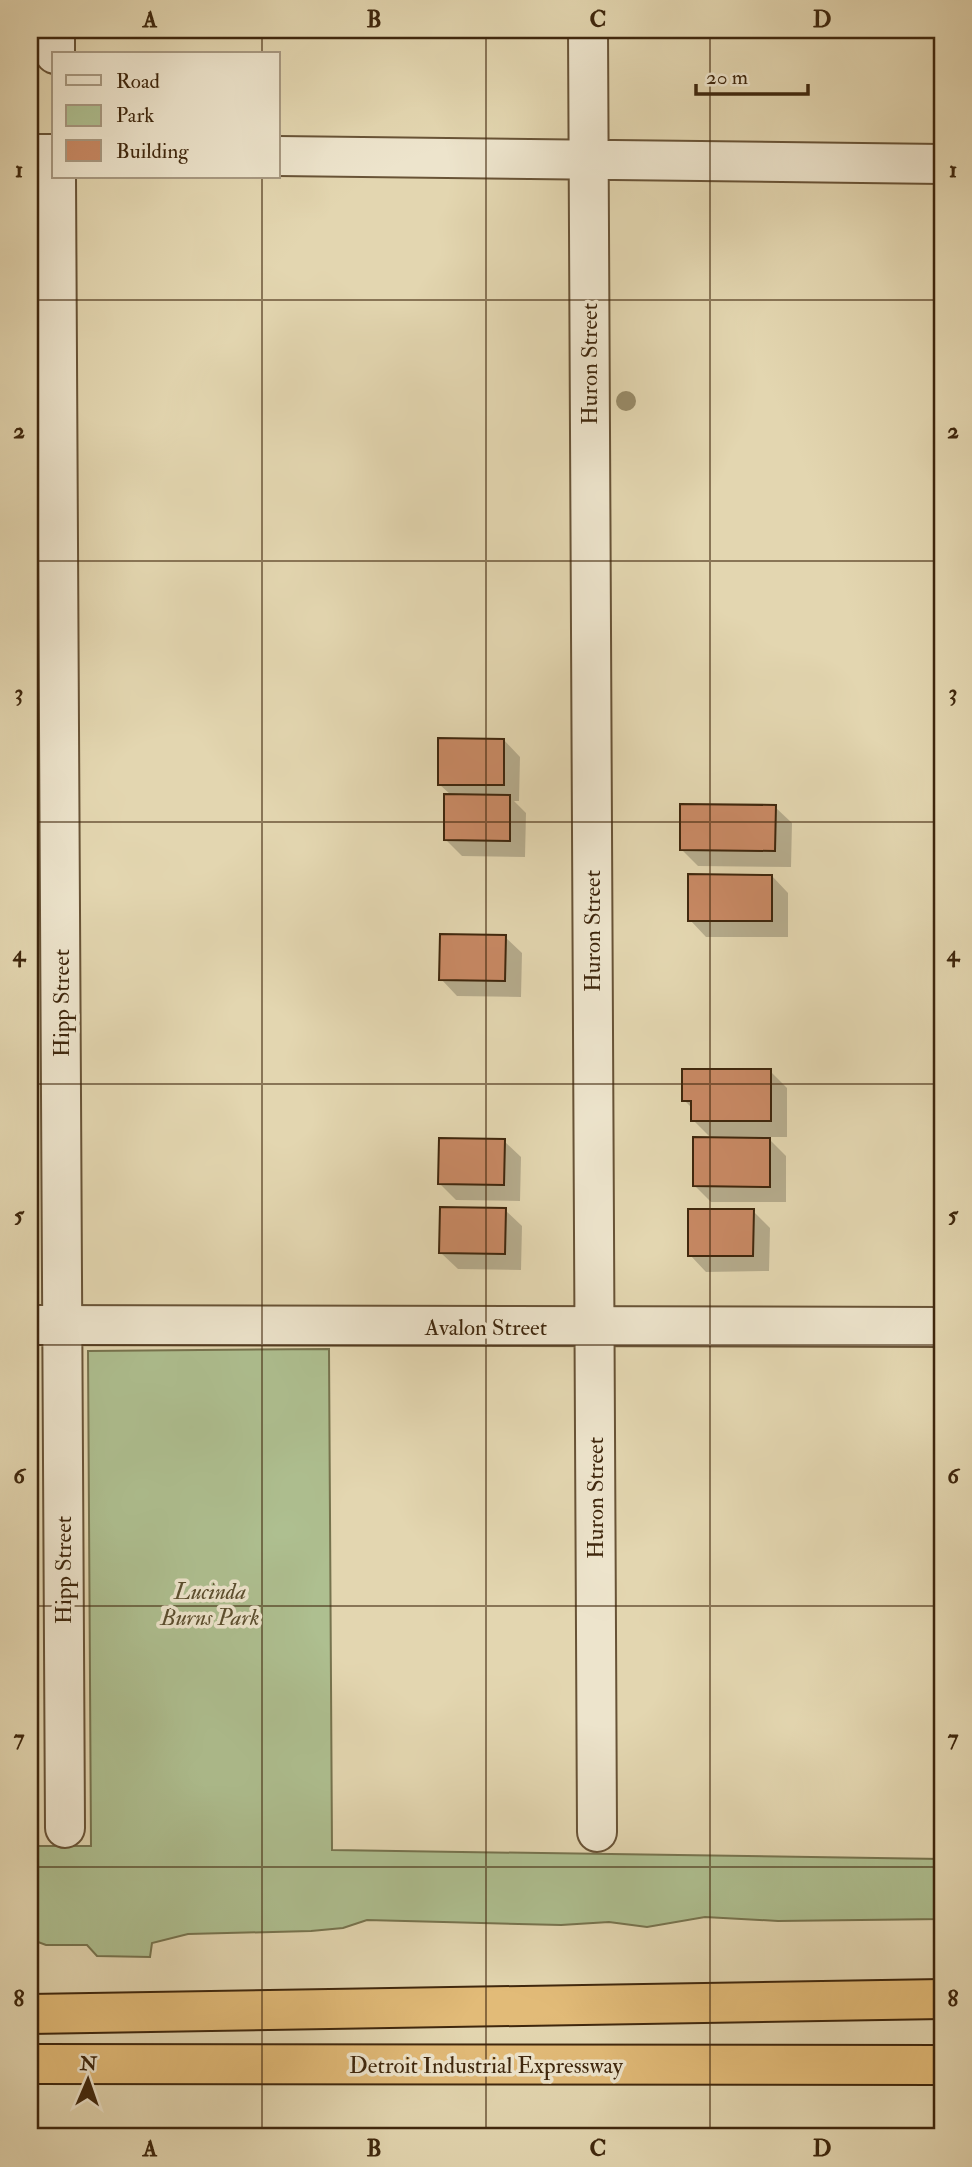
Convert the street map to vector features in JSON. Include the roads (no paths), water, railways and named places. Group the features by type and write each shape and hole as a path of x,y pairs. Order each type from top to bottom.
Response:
{"highway":[{"path":"30,2014 942,1999"},
{"name":"Detroit Industrial Expressway","path":"30,2064 942,2066"}],"street":[{"path":"55,30 55,52"},
{"name":"Huron Street","path":"588,30 597,1832"},
{"path":"30,154 52,154"},
{"path":"280,156 942,164"},
{"name":"Hipp Street","path":"56,178 46,1325 65,1828"},
{"name":"Avalon Street","path":"46,1325 942,1327"}],"park label":[{"name":"Lucinda Burns Park","path":"210,1604"}]}
